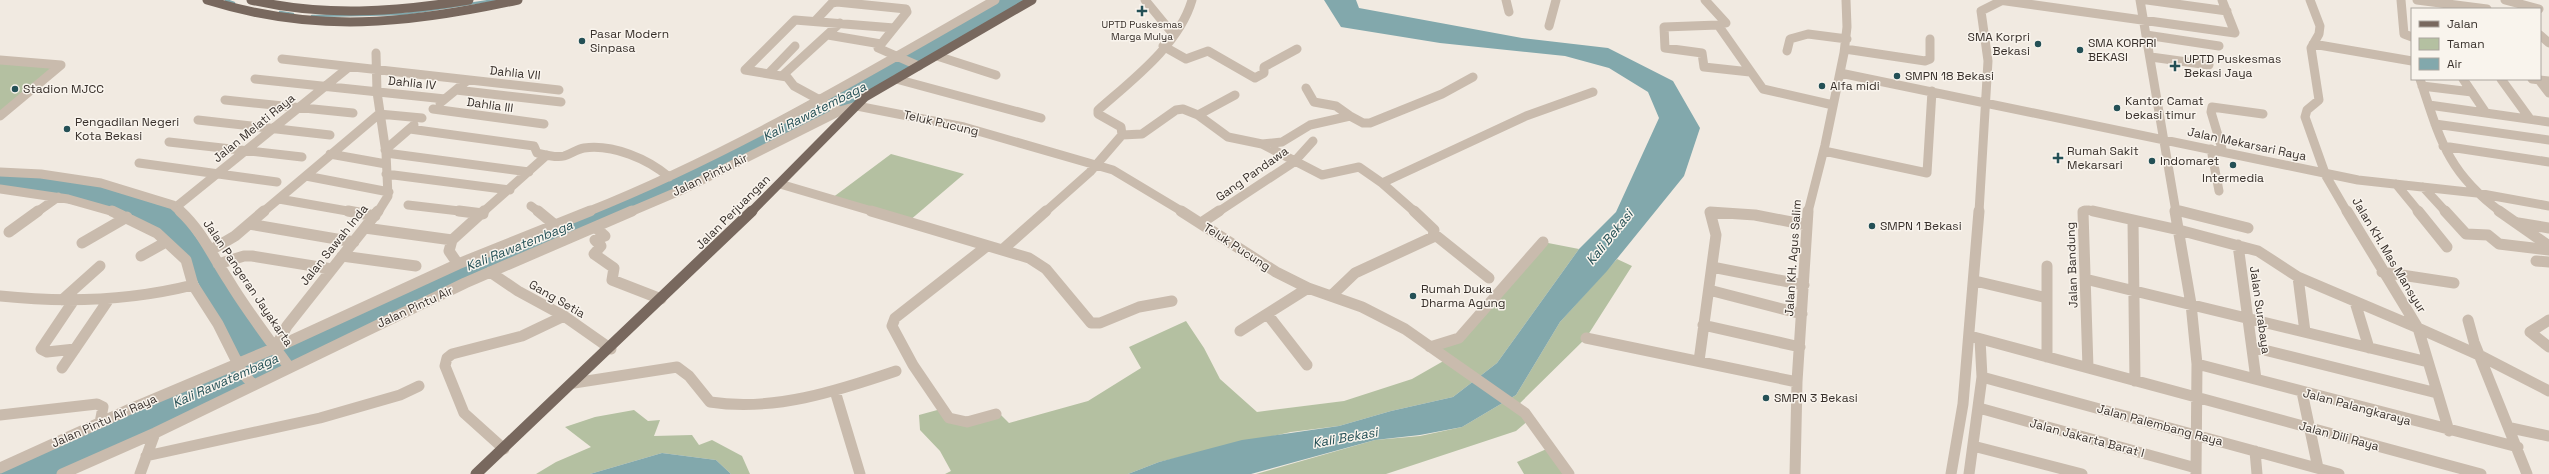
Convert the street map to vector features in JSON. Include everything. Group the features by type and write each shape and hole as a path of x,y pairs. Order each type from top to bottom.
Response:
{"main road":[{"path":"207,0 254,14 291,19 337,22 421,17 518,0"},
{"path":"251,0 285,7 350,12 428,6 469,0"},
{"name":"Jalan Perjuangan","path":"476,474 611,349 780,184 865,97 917,65 937,56 1032,0"}],"street":[{"path":"579,224 900,57 995,0"},
{"path":"1145,0 1160,21 1173,34"},
{"path":"1122,135 1121,126 1098,114 1098,110 1146,65 1188,17 1192,0"},
{"path":"1506,0 1509,12"},
{"path":"1550,26 1556,0"},
{"path":"1705,0 1726,23 1718,25 1664,27 1665,48 1702,53 1704,67 1750,72"},
{"name":"Jalan KH. Agus Salim","path":"1795,474 1797,382 1807,225 1813,184 1824,151 1846,44 1846,0"},
{"path":"2140,0 2151,57 2190,304 2197,364 2195,435 2196,471"},
{"path":"2147,0 2184,3 2227,11"},
{"path":"1969,474 1982,377 1975,337 1975,281 1984,102 1988,61 1986,35 1981,11 2000,1 2235,33 2222,0"},
{"name":"Jalan Mekarsari Raya","path":"2310,0 2320,26 2319,34 2311,48 2319,100 2307,110 2305,117 2325,173"},
{"path":"2401,0 2404,34 2411,37"},
{"path":"2458,0 2488,8"},
{"path":"2505,0 2536,8"},
{"path":"816,20 832,3 837,2 906,10 907,12 879,49 917,65"},
{"path":"2423,3 2476,8"},
{"path":"840,111 794,86 783,76 745,70 795,20 816,20 894,28"},
{"path":"783,76 828,36 840,23"},
{"path":"1718,25 1761,88 1766,91 1833,105"},
{"path":"1787,51 1790,39 1808,34 1846,44 1926,61 1930,59 1930,39"},
{"path":"2146,34 2219,46"},
{"path":"828,36 882,44"},
{"path":"2541,36 2549,43"},
{"path":"2313,44 2411,61"},
{"path":"769,73 795,46"},
{"path":"1163,46 1186,60 1208,51 1255,78 1264,73 1264,67 1297,49"},
{"path":"306,176 389,192 385,151 379,114 376,53"},
{"path":"937,56 996,75"},
{"path":"2151,57 2209,64"},
{"name":"Dahlia VII","path":"282,59 559,90"},
{"path":"0,60 61,65 0,116"},
{"name":"Jalan Melati Raya","path":"176,207 219,174 349,67"},
{"path":"385,151 476,72"},
{"name":"Jalan Mekarsari Raya","path":"1840,73 2325,173"},
{"path":"1306,88 1314,102 1336,106 1363,123 1370,123 1442,94 1473,77"},
{"name":"Dahlia lV","path":"255,79 445,99"},
{"path":"896,79 1041,118"},
{"path":"2464,80 2486,113"},
{"path":"2502,80 2530,119"},
{"path":"2537,80 2549,93"},
{"path":"2421,82 2472,92"},
{"path":"2421,82 2442,146 2453,165 2477,193 2549,246"},
{"path":"456,90 561,102"},
{"path":"1824,151 1927,173 1932,91"},
{"path":"1382,183 1526,116 1593,92"},
{"path":"1198,115 1235,95"},
{"path":"225,100 353,113"},
{"path":"2429,105 2549,122"},
{"name":"Jalan Pintu Air","path":"62,474 155,433 253,385 286,363 490,272 579,224 596,228 684,189 840,111 857,106"},
{"name":"Teluk Pucung","path":"857,106 964,127 1113,170 1201,223 1276,272 1308,288 1362,307 1405,329 1525,413 1569,474"},
{"path":"2223,152 2211,112 2212,107 2263,114"},
{"name":"Dahlia III","path":"433,109 544,124"},
{"path":"1002,250 1096,165 1122,135 1142,134 1179,109 1188,110 1198,115 1228,137 1262,144 1282,142 1314,123 1350,116"},
{"path":"211,250 235,236 379,114 422,118"},
{"path":"198,120 330,135"},
{"path":"2435,124 2549,140"},
{"path":"410,129 534,146 537,153 547,155 562,156 583,148 595,148 642,159 669,176"},
{"path":"169,142 302,157"},
{"name":"Gang Pandawa","path":"1201,223 1294,162 1313,142"},
{"path":"1262,144 1294,162 1327,175 1359,167 1382,183 1428,224 1434,234 1490,278"},
{"path":"2442,146 2549,162"},
{"path":"2211,149 2219,191"},
{"path":"385,151 529,172"},
{"path":"330,154 386,169 510,190"},
{"path":"458,264 449,251 452,240 510,190 547,155"},
{"path":"139,163 277,182"},
{"name":"Jalan Pangeran Jayakarta","path":"0,172 41,174 101,183 176,207 190,220 216,255 218,264 286,363"},
{"path":"2325,173 2358,180 2477,193 2549,206"},
{"name":"Jalan KH. Mas Mansyur","path":"2325,173 2382,272 2418,328 2481,356 2549,390"},
{"path":"780,184 1029,258 1046,269 1091,323 1100,323 1139,307 1172,301"},
{"path":"2396,184 2448,247"},
{"path":"2423,187 2466,234 2488,235 2499,244 2549,250"},
{"path":"0,189 58,197 102,207 127,217 157,233 186,260 192,285 218,324 237,363 253,385"},
{"name":"Jalan Sawah Inda","path":"275,348 286,326 375,216 389,192"},
{"path":"9,232 58,197"},
{"path":"279,199 375,216"},
{"path":"408,205 483,214"},
{"path":"531,206 555,225"},
{"path":"2175,210 2248,228"},
{"name":"Jalan Bandung","path":"2088,368 2083,212 2092,211 2178,230 2238,245 2264,254 2298,277 2418,328"},
{"path":"1699,361 1716,230 1711,224 1710,212 1754,215 1807,225"},
{"path":"82,243 127,217"},
{"path":"2133,221 2135,381"},
{"path":"2516,223 2549,228"},
{"path":"249,224 354,242"},
{"name":"Jalan Pintu Air Raya","path":"0,468 237,363 275,348 458,264 555,225 579,224"},
{"path":"365,228 452,240"},
{"path":"596,228 605,236 595,240 601,246 594,254 614,268 612,280 661,299"},
{"path":"1331,296 1355,273 1429,240 1434,234"},
{"path":"141,256 166,242"},
{"path":"1430,347 1459,338 1543,242"},
{"name":"Jalan Surabaya","path":"2238,245 2256,379"},
{"path":"986,246 895,318 892,326 913,365 949,418 955,422 970,422 996,414"},
{"path":"218,264 244,256 252,256 332,269"},
{"path":"342,256 416,266"},
{"path":"2536,261 2549,262"},
{"path":"62,300 100,266"},
{"path":"2047,266 2047,357"},
{"path":"1712,267 1804,285"},
{"name":"Gang Setia","path":"490,272 518,291 564,316 611,349"},
{"path":"2382,272 2454,283"},
{"path":"2298,277 2305,332"},
{"path":"2085,279 2428,362"},
{"path":"1975,281 2047,298"},
{"path":"0,296 74,300 151,296 192,285"},
{"path":"1240,331 1268,315 1308,288"},
{"path":"1709,290 1802,314"},
{"path":"62,368 109,298"},
{"path":"74,300 41,349 46,352 75,349"},
{"path":"2355,302 2369,348"},
{"path":"1268,315 1307,365"},
{"path":"504,449 462,409 445,366 448,356 522,336 564,316"},
{"path":"2468,320 2471,338 2481,356 2511,428 2527,474"},
{"path":"2549,320 2540,328 2530,332 2549,347"},
{"path":"1703,326 1800,347"},
{"path":"2418,328 2449,431"},
{"path":"1951,474 1975,337"},
{"name":"Jalan Dili Raya","path":"1975,337 2481,474"},
{"path":"1586,338 1797,382"},
{"path":"2252,347 2437,393"},
{"name":"Jalan Palangkaraya","path":"2197,364 2449,431 2518,447"},
{"path":"574,383 670,367 683,370 706,399 714,403 760,404 835,391 896,372"},
{"name":"Jalan Palembang Raya","path":"1982,377 2339,474"},
{"path":"146,456 320,418 400,395 419,386"},
{"path":"835,391 860,474"},
{"path":"2302,392 2308,427 2318,468"},
{"path":"0,415 97,404 103,407 100,423"},
{"name":"Jalan Jakarta Barat I","path":"1979,408 2196,471"},
{"path":"2511,428 2549,436"},
{"path":"140,474 155,433"},
{"path":"1973,446 2082,474"},
{"path":"2255,451 2257,474"}],"green space":[{"name":"Stadion MJCC","path":"0,61 58,65 0,113"},
{"path":"891,154 964,174 909,221 832,198"},
{"path":"1543,242 1579,249 1497,363 1453,397 1391,411 1339,426 1291,432 1159,462 1128,474 945,474 951,471 940,451 920,430 919,415 941,409 956,421 998,412 1009,423 1088,401 1141,368 1129,347 1186,321 1204,348 1220,379 1257,412 1344,401 1412,379 1447,359 1430,347 1459,338"},
{"path":"1617,259 1632,266 1586,338 1516,407 1530,419 1516,431 1386,474 1256,474 1375,440 1420,436 1462,427 1516,395 1560,322"},
{"path":"634,410 648,421 660,420 654,436 692,435 699,445 712,440 742,456 750,474 731,474 716,460 662,453 590,474 536,474 556,462 591,447 565,427 595,417"},
{"path":"1551,447 1569,474 1524,474 1517,462"}],"water":[{"name":"Kali Rawatembaga","path":"995,0 1032,0 865,97 596,228 62,474 0,474 0,468 237,363 189,264 166,242 115,213 0,189 0,172 82,179 173,205 275,348 669,177"},
{"name":"Kali Bekasi","path":"1324,0 1356,0 1359,8 1522,38 1608,48 1673,81 1700,128 1684,176 1607,271 1560,322 1516,395 1462,427 1420,435 1375,440 1251,474 1128,474 1159,462 1242,440 1339,426 1391,411 1453,397 1497,363 1579,249 1616,212 1659,118 1648,92 1609,68 1565,56 1440,43 1341,27"},
{"path":"662,453 716,460 731,474 590,474"}],"waterway":[{"path":"226,0 234,3"},
{"path":"312,16 404,14 495,0"},
{"path":"280,12 293,14"}],"place":[{"name":"UPTD Puskesmas Marga Mulya","path":"1142,11"},
{"name":"Pasar Modern Sinpasa","path":"582,41"},
{"name":"SMA Korpri Bekasi","path":"2038,44"},
{"name":"SMA KORPRI BEKASI","path":"2080,50"},
{"name":"UPTD Puskesmas Bekasi Jaya","path":"2175,66"},
{"name":"SMPN 18 Bekasi","path":"1897,76"},
{"name":"Alfa midi","path":"1822,86"},
{"name":"Stadion MJCC","path":"15,89"},
{"name":"Kantor Camat bekasi timur","path":"2117,108"},
{"name":"Pengadilan Negeri Kota Bekasi","path":"67,129"},
{"name":"Rumah Sakit Mekarsari","path":"2058,158"},
{"name":"Indomaret","path":"2152,161"},
{"name":"Intermedia","path":"2233,165"},
{"name":"SMPN 1 Bekasi","path":"1872,226"},
{"name":"Rumah Duka Dharma Agung","path":"1413,296"},
{"name":"SMPN 3 Bekasi","path":"1766,398"}]}
